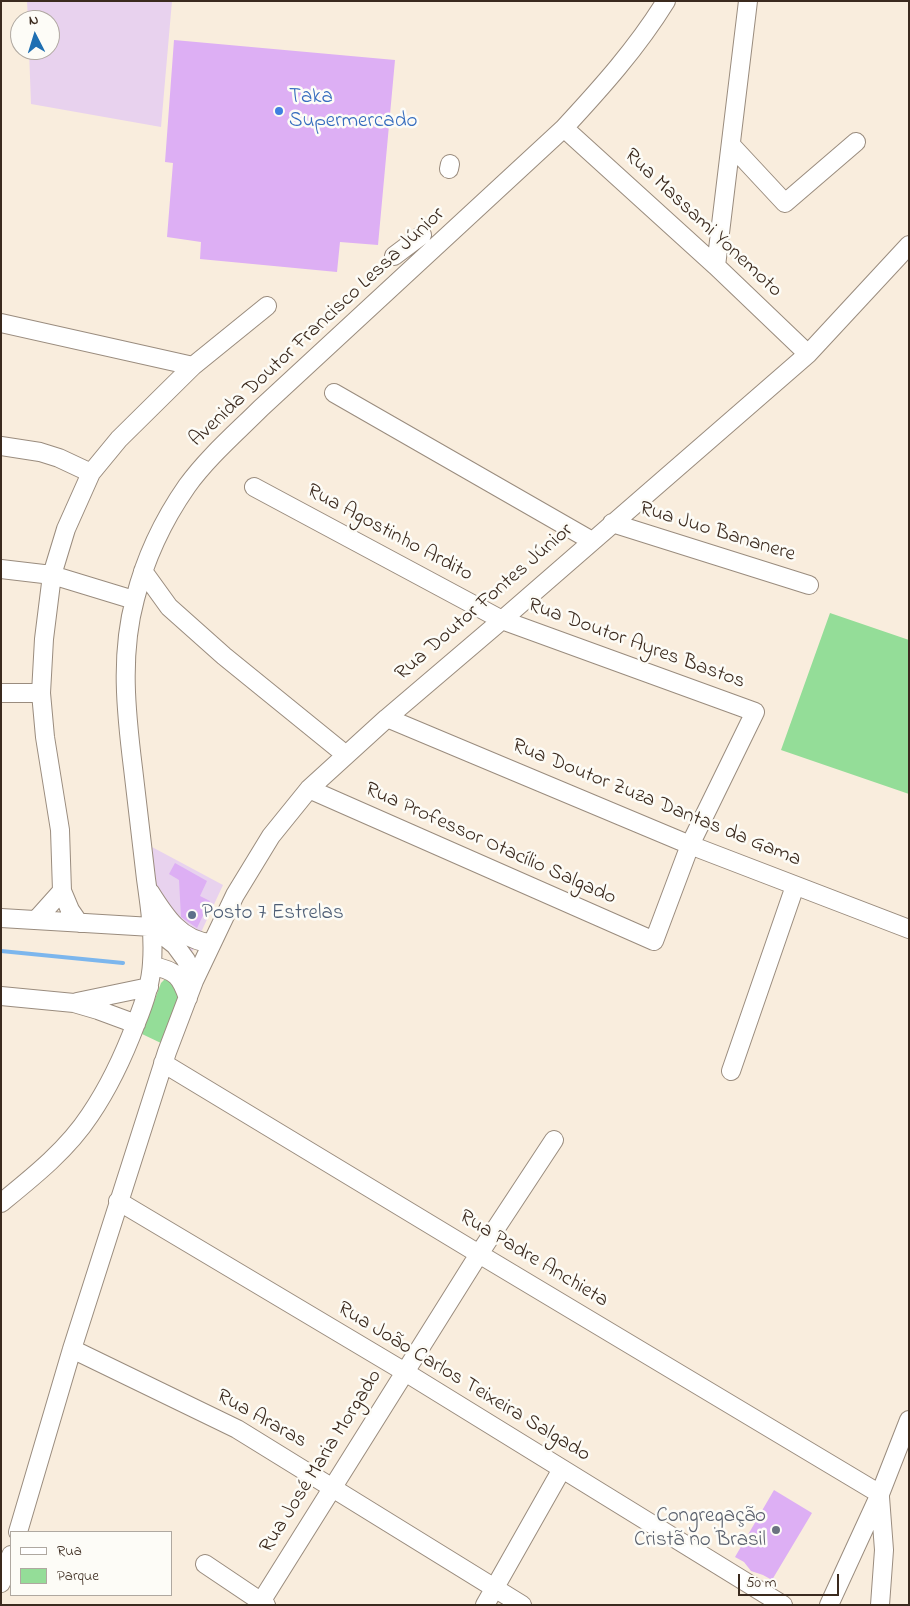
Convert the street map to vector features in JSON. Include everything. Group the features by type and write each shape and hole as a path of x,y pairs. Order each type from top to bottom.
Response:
{"street":[{"name":"Avenida Doutor Francisco Lessa Júnior","path":"133,1031 149,987 152,966 152,927 126,705 126,658 134,600 143,571 165,522 188,485 213,455 261,408 564,128 597,93 635,47 666,1"},
{"path":"716,266 748,1"},
{"name":"Rua Massami Yonemoto","path":"564,128 716,266 808,354"},
{"path":"731,145 785,203 856,142"},
{"path":"394,256 422,235"},
{"name":"Rua Doutor Fontes Júnior","path":"18,1531 72,1349 165,1057 194,981 235,895 271,836 309,789 387,718 808,354 909,245"},
{"path":"78,923 62,891 60,830 45,736 41,693 44,639 52,575 66,529 91,473 119,439 193,366 267,306"},
{"path":"1,323 193,366"},
{"path":"334,394 592,541"},
{"path":"1,446 40,452 59,458 91,473"},
{"name":"Rua Agostinho Ardito","path":"254,487 502,620"},
{"name":"Rua Juo Bananere","path":"612,524 809,585"},
{"path":"1,569 52,575 134,600"},
{"path":"143,571 169,607 224,656 346,755"},
{"name":"Rua Doutor Ayres Bastos","path":"502,620 755,712 690,845"},
{"path":"1,693 41,693"},
{"name":"Rua Doutor Zuza Dantas da Gama","path":"387,718 690,845 909,929"},
{"name":"Rua Professor Otacílio Salgado","path":"309,789 654,941 690,845"},
{"path":"730,1072 795,886"},
{"path":"147,887 168,918 182,932 195,940 212,943"},
{"path":"36,920 62,891"},
{"path":"1,918 152,927 175,945 186,960 194,981"},
{"path":"152,966 165,968 176,974 182,981 188,998"},
{"path":"74,1003 149,987"},
{"path":"1,996 74,1003 98,1010 133,1031 90,1115 68,1142 30,1180 1,1203"},
{"name":"Rua Padre Anchieta","path":"165,1057 479,1254 880,1494"},
{"name":"Rua José Maria Morgado","path":"262,1604 479,1254 554,1140"},
{"name":"Rua João Carlos Teixeira Salgado","path":"118,1201 405,1372 783,1605"},
{"name":"Rua Araras","path":"72,1349 237,1429 522,1605"},
{"path":"829,1605 880,1494 904,1452 909,1420"},
{"path":"485,1605 562,1469"},
{"path":"880,1494 884,1550 880,1605"},
{"path":"856,1546 866,1543 884,1550"},
{"path":"1,1583 10,1558"},
{"path":"205,1564 262,1604"}],"shaded area":[{"path":"27,1 172,1 161,127 31,104 29,60 60,60 60,10 27,10"},
{"path":"152,847 223,885 191,954 159,918"}],"green space":[{"path":"830,613 909,640 909,794 781,750"},
{"path":"165,979 171,979 180,994 163,1044 142,1034 161,983"}],"building":[{"name":"Taka Supermercado","path":"174,40 395,60 378,245 340,242 337,272 200,259 201,242 167,237 173,163 165,162"},
{"path":"175,863 207,881 200,896 210,901 197,928 181,917 179,880 169,874"},
{"name":"Congregação Cristã no Brasil","path":"774,1490 812,1513 772,1580 751,1571 744,1562 735,1557"}],"waterway":[{"path":"1,951 123,963"}],"place":[{"name":"Taka Supermercado","path":"279,111"},
{"name":"Posto 7 Estrelas","path":"192,915"},
{"name":"Congregação Cristã no Brasil","path":"776,1530"}]}
